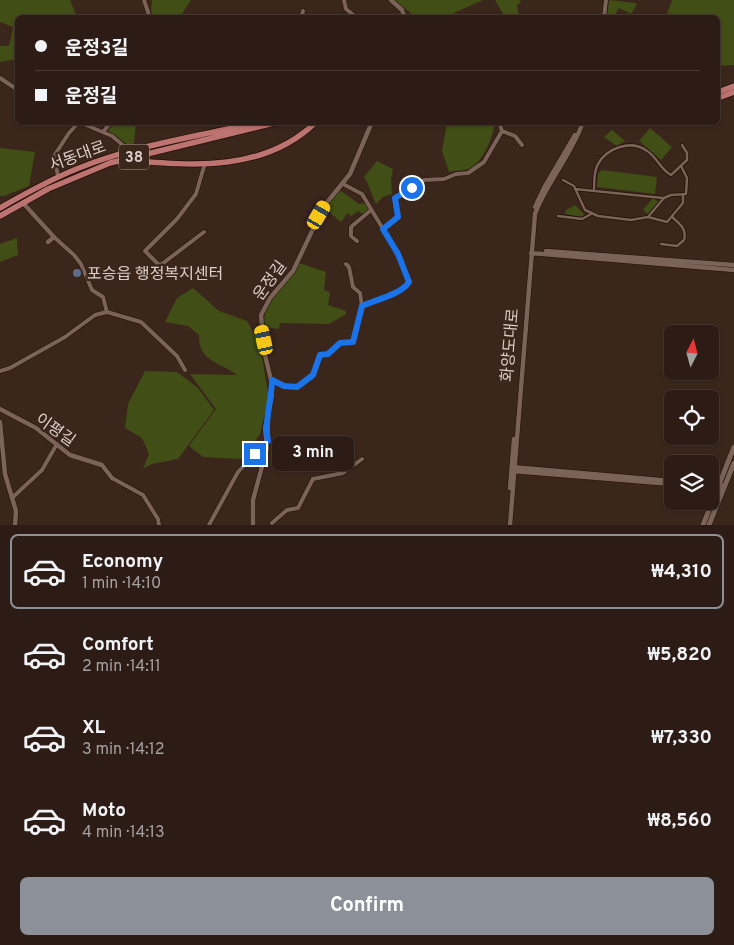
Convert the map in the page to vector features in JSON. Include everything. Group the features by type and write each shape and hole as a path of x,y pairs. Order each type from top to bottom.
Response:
{"main road":[{"path":"720,91 734,86"},
{"path":"720,97 734,92"},
{"name":"서동대로","path":"0,208 58,176 131,152 244,125"},
{"name":"서동대로","path":"0,216 77,175 122,160 262,125"},
{"name":"서동대로","path":"122,160 162,164 235,162 273,152 306,132 313,125"},
{"path":"719,475 734,447"},
{"path":"710,525 734,462"},
{"path":"703,525 707,510"}],"street":[{"path":"144,0 149,15"},
{"path":"344,0 346,9 353,15"},
{"path":"391,0 402,10 404,15"},
{"path":"604,15 606,0"},
{"path":"301,15 303,10"},
{"path":"0,78 15,88"},
{"path":"58,176 54,156 76,125"},
{"path":"86,125 112,136 131,152"},
{"path":"103,132 109,125"},
{"name":"운정길","path":"253,525 253,500 268,441 266,428 271,404 272,380 264,350 261,315 264,306 293,271 324,206 350,174 371,125"},
{"path":"499,125 502,131 515,136 522,145"},
{"name":"화양도대로","path":"508,525 535,214 580,125"},
{"path":"383,229 398,217 395,198 416,184 468,173 484,162 502,131"},
{"path":"594,189 598,163 607,154 622,146 642,148 651,153 662,169 670,175 674,174 686,160 687,153 682,145"},
{"path":"204,232 162,264 159,264 145,251 177,219 196,194 205,164"},
{"path":"648,217 664,198 671,194 686,194 687,178 681,166"},
{"path":"563,180 574,186 582,207 591,214 630,220 648,217 665,222 684,203 683,194"},
{"path":"343,184 362,194 398,254 409,282 406,287 394,295 379,298 362,306"},
{"path":"576,189 594,189 664,198"},
{"path":"19,198 54,237 74,255 89,280 92,290 103,297 107,312"},
{"path":"357,241 351,236 351,227 371,210"},
{"path":"558,216 582,219 591,214"},
{"path":"661,244 676,246 684,240 686,234 683,227 672,217"},
{"path":"48,242 54,237"},
{"path":"531,252 734,265"},
{"path":"531,252 734,270"},
{"path":"272,380 284,386 297,387 313,375 320,355 328,354 340,343 353,342 362,306 360,293 353,287 349,267 346,264"},
{"path":"0,371 10,368 65,338 95,315 107,312 141,322 170,350 185,370"},
{"name":"이평길","path":"0,409 36,428 70,455 102,465 112,478 127,485 148,500 159,525"},
{"path":"0,422 3,463 16,511 15,525"},
{"path":"209,525 238,472 268,441"},
{"path":"13,497 42,470 57,444"},
{"path":"271,524 287,510 298,508 313,479 343,473 362,459"},
{"path":"513,469 664,482"},
{"path":"719,487 724,487"}],"green space":[{"path":"0,0 70,0 76,15 15,15 15,59 0,62 0,46 9,46 13,27 0,22"},
{"path":"152,0 191,0 181,15 152,15"},
{"path":"394,0 483,0 454,13 454,15 413,15"},
{"path":"495,0 520,0 521,2 517,5 519,15 504,15"},
{"path":"609,0 637,4 631,14 619,8 615,15 607,15"},
{"path":"672,0 734,0 734,65 720,66 720,15 667,15"},
{"path":"112,125 136,125 134,143 128,145 108,131"},
{"path":"447,125 495,125 492,136 483,155 474,166 468,169 449,172 442,151"},
{"path":"650,128 672,147 661,160 639,141"},
{"path":"612,130 625,141 617,146 604,137"},
{"path":"0,148 35,152 29,186 4,196 0,196"},
{"path":"377,161 393,169 391,179 392,194 383,197 376,204 364,177"},
{"path":"602,170 657,177 655,194 597,187 598,174"},
{"path":"337,188 359,204 365,203 370,209 363,214 358,211 351,216 348,213 341,222 324,208"},
{"path":"653,198 658,202 648,214 643,210"},
{"path":"575,205 584,214 583,217 565,214 566,210"},
{"path":"17,238 18,255 0,262 0,244"},
{"path":"299,263 326,272 324,290 330,292 328,305 346,311 346,314 329,324 280,323 279,329 264,327 267,308 271,300"},
{"path":"193,288 219,311 247,321 260,344 269,399 260,434 241,459 203,457 189,446 216,409 190,374 237,375 206,356 202,351 199,335 188,326 165,322 177,298"},
{"path":"145,371 177,372 198,388 214,410 178,459 152,464 143,469 149,454 142,438 125,428 128,404"}],"place":[{"name":"포승읍 행정복지센터","path":"77,273"}],"route":[{"path":"255,454 268,441 266,428 271,404 272,380 284,386 297,387 313,375 320,355 328,354 340,343 353,342 362,306 379,298 394,295 406,287 409,282 398,254 383,229 398,217 395,198 412,188"}]}
